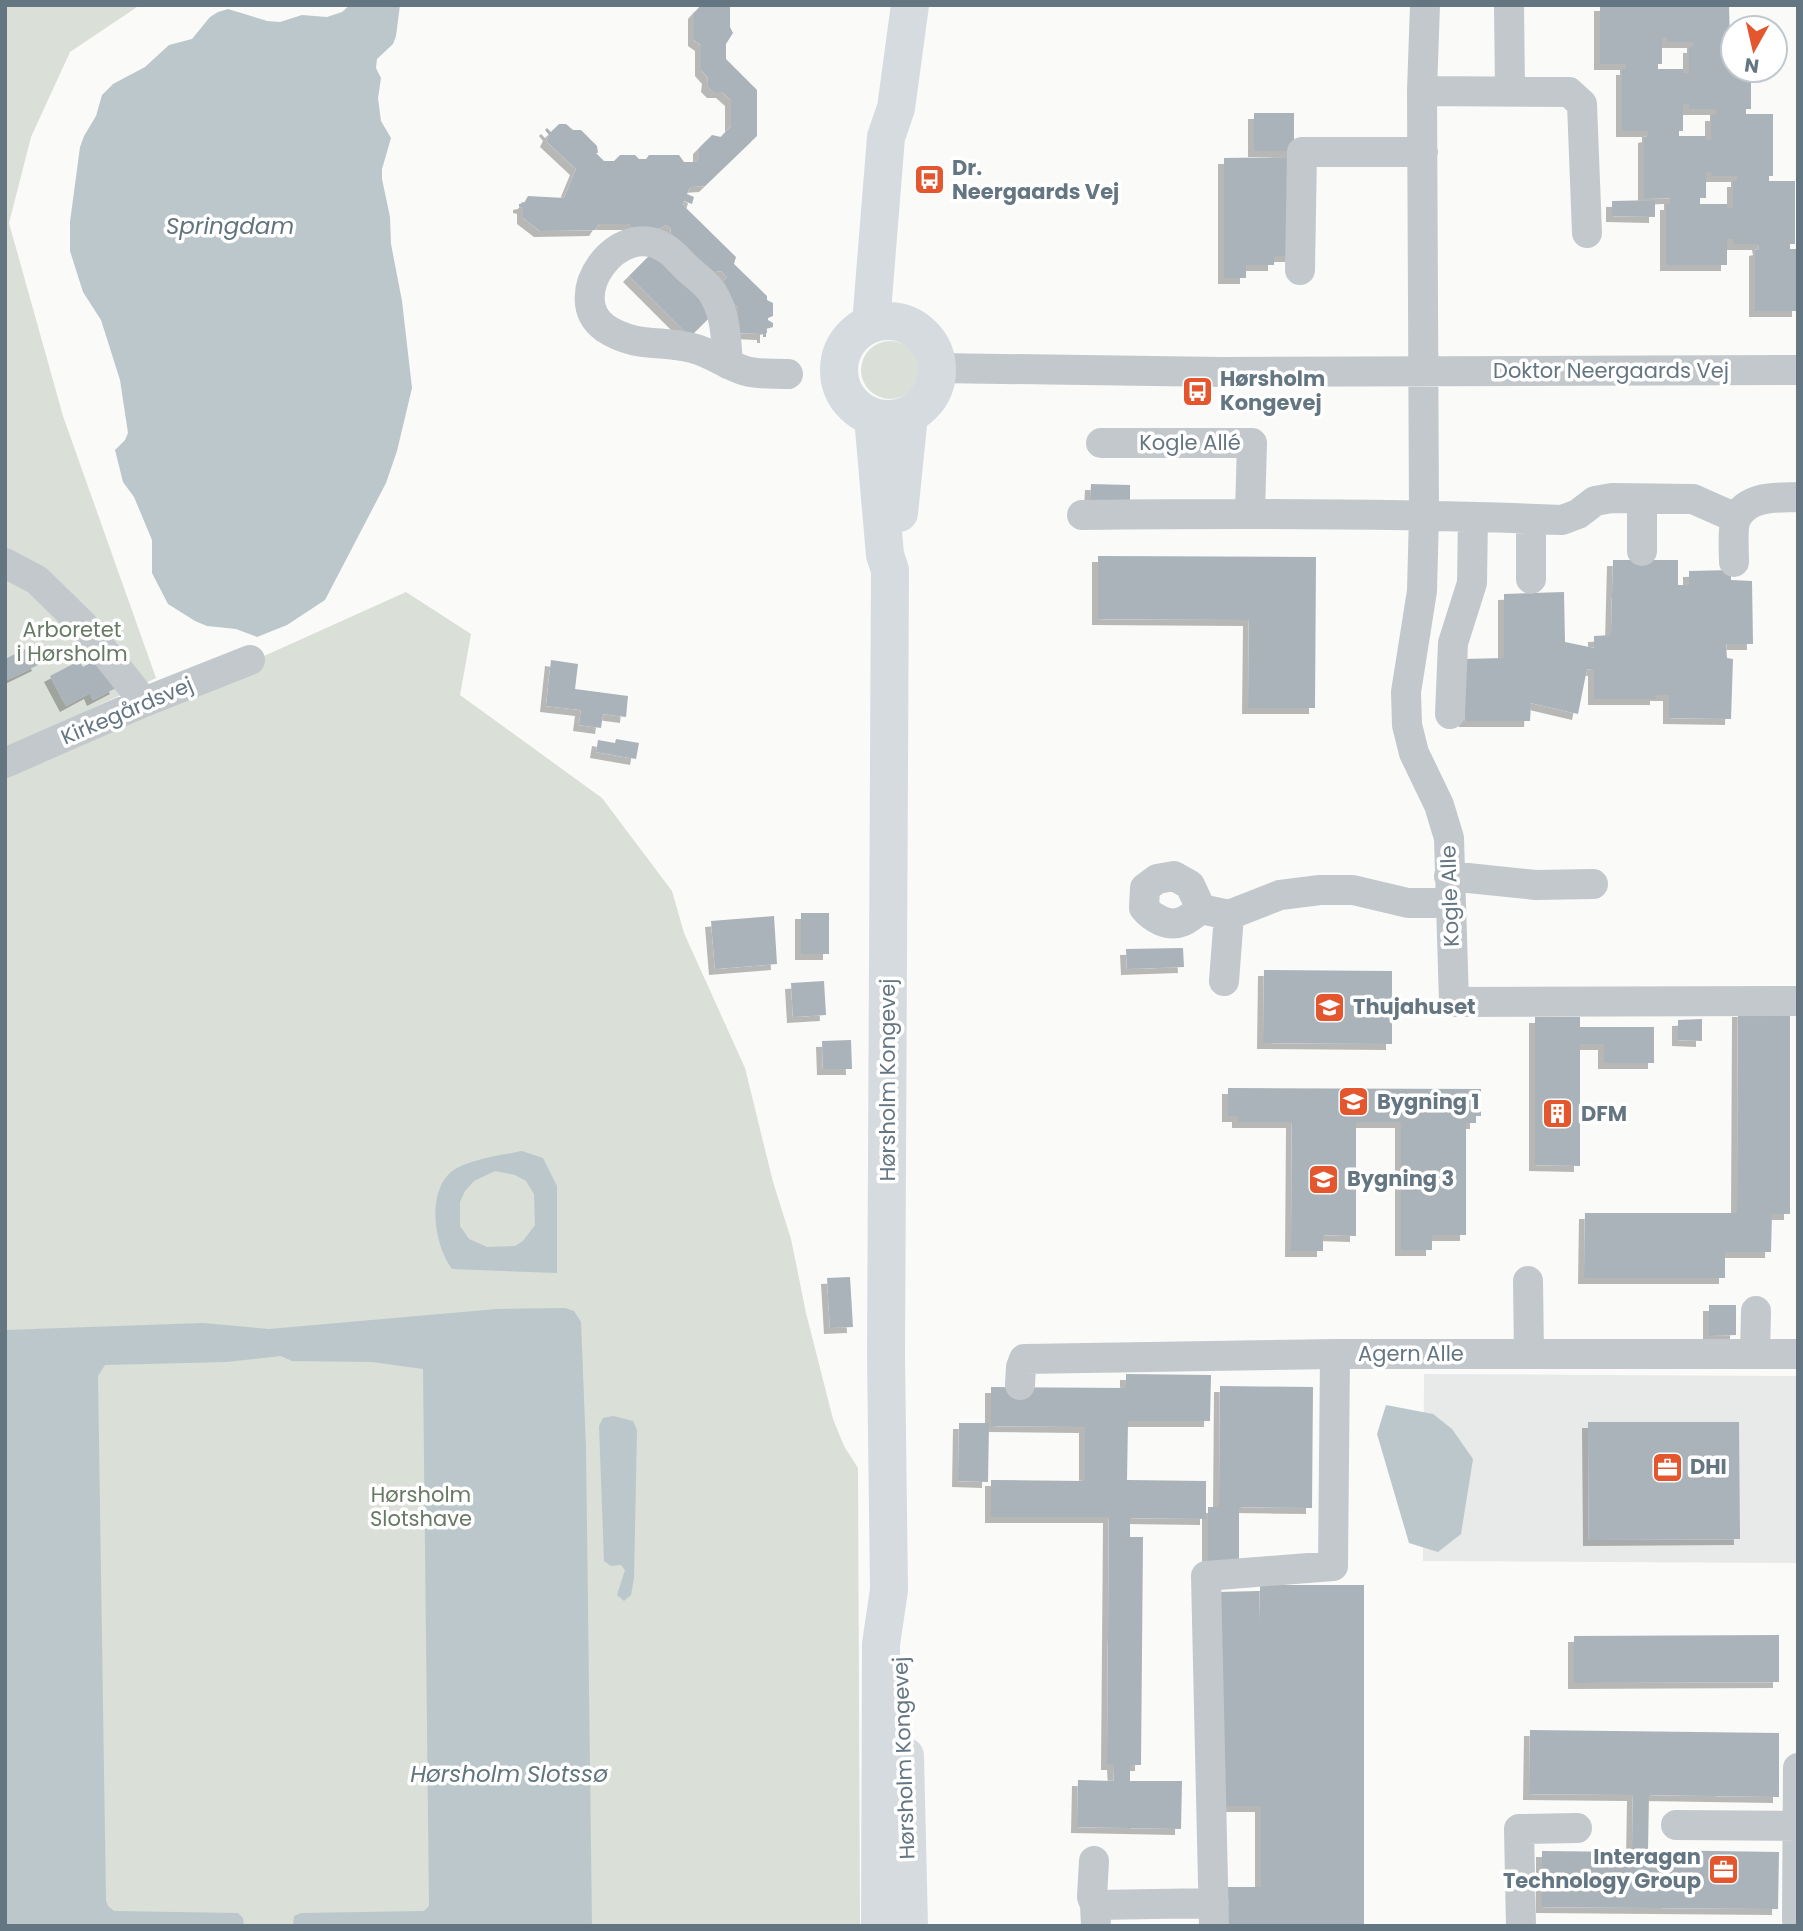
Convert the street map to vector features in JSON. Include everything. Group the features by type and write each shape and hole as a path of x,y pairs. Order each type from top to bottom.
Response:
{"main road":[{"path":"887,324 886,137 896,108 910,5"},
{"path":"887,324 920,333 932,347 937,368 934,387 924,403 891,416 852,404 842,388 839,371 841,356 858,331 887,324"},
{"name":"Hørsholm Kongevej","path":"880,1926 881,1644 889,1590 886,1346 890,570 896,552 901,483 891,416"},
{"name":"Hørsholm Kongevej","path":"889,1590 899,1644 907,1794 909,1926"},
{"path":"880,1800 890,1842 891,1926"}],"street":[{"path":"1423,371 1422,91 1425,5"},
{"path":"1509,5 1510,90"},
{"path":"1422,91 1569,92 1582,104 1587,233"},
{"path":"1300,270 1302,152 1423,152"},
{"path":"728,363 722,312 711,290 664,247 642,241 612,251 595,275 590,295 594,314 603,327 630,341 693,348 748,372 788,374"},
{"name":"Doktor Neergaards Vej","path":"937,368 1209,372 1798,370"},
{"name":"Kogle Alle","path":"1423,371 1422,591 1406,692 1407,725 1414,753 1439,805 1449,838 1454,1002 1798,1001"},
{"name":"Kogle Allé","path":"1101,443 1252,443 1250,513"},
{"path":"1734,562 1736,519 1746,507 1761,498 1798,497"},
{"path":"1642,499 1642,551"},
{"path":"1082,514 1424,515 1562,520 1577,514 1595,501 1693,499 1736,519"},
{"path":"1450,713 1453,643 1472,583 1473,517"},
{"path":"1531,519 1531,579"},
{"path":"5,563 37,580 82,625 144,702"},
{"name":"Kirkegårdsvej","path":"5,763 144,702 250,660"},
{"path":"1224,981 1215,912 1280,895 1320,890 1353,890 1408,903 1450,889 1593,884"},
{"path":"1528,1281 1529,1354"},
{"path":"1755,1354 1756,1311"},
{"path":"1094,1861 1092,1897 1096,1915 1214,1914 1206,1576 1333,1566 1335,1354"},
{"name":"Agern Alle","path":"1022,1372 1335,1354 1798,1354"},
{"path":"1797,1920 1798,1768"},
{"path":"1676,1825 1798,1826"},
{"path":"1521,1926 1519,1829 1577,1828"}],"shaded area":[{"path":"1424,1374 1798,1376 1798,1563 1423,1561"}],"green space":[{"name":"Arboretet i Hørsholm","path":"5,5 140,5 70,52 31,137 9,223 63,416 156,678 5,750"},
{"path":"890,341 901,343 914,354 919,370 917,381 906,394 890,399 879,397 866,386 861,370 863,359 874,346"},
{"name":"Hørsholm Slotshave","path":"406,592 471,634 460,695 602,798 672,891 684,933 745,1068 773,1182 791,1239 806,1313 833,1419 844,1446 858,1468 860,1926 5,1926 5,773"}],"water":[{"name":"Springdam","path":"350,5 400,5 393,44 377,59 376,68 381,78 378,98 381,121 391,138 382,169 382,179 390,217 391,244 402,301 412,388 397,451 386,483 325,600 287,625 257,637 236,629 207,626 195,621 168,604 152,573 152,540 134,497 123,482 115,450 128,433 120,380 101,320 83,292 70,251 70,222 80,147 96,116 102,95 113,84 145,67 169,45 192,39 210,17 218,12 228,9 267,21 280,22 302,15 327,17 342,12"},
{"path":"522,1151 543,1158 557,1186 557,1273 452,1269 441,1248 436,1222 437,1196 441,1185 448,1175 462,1165","holes":["495,1171 515,1175 526,1181 534,1194 535,1225 523,1241 515,1246 487,1247 469,1239 460,1226 460,1202 465,1191 474,1181"]},
{"name":"Hørsholm Slotssø","path":"565,1308 574,1311 581,1322 586,1449 592,1926 293,1926 294,1916 301,1913 424,1911 429,1906 423,1369 372,1362 292,1361 281,1356 226,1362 105,1365 98,1376 106,1901 114,1911 238,1913 243,1918 244,1926 5,1926 5,1330 203,1323 269,1329 497,1309"},
{"path":"1386,1405 1433,1414 1452,1429 1473,1459 1461,1534 1438,1552 1409,1543 1377,1434"},
{"path":"613,1416 633,1421 637,1430 634,1578 631,1595 624,1601 617,1595 625,1570 621,1565 611,1566 604,1561 599,1426 603,1418"}],"building":[{"path":"701,5 730,5 730,27 733,33 726,44 726,59 757,90 757,136 705,186 690,187 687,194 694,197 692,204 684,201 683,205 736,257 734,264 767,296 767,300 773,303 773,316 768,320 773,323 773,327 766,329 766,337 763,337 763,334 738,333 738,308 717,287 727,277 721,271 714,272 670,237 671,229 666,225 657,230 634,230 628,224 599,224 595,230 540,231 523,218 523,208 519,207 528,196 564,198 576,169 546,141 549,135 545,130 547,128 551,132 559,124 566,124 573,130 581,130 597,146 596,153 604,161 614,161 620,155 635,155 639,159 646,159 649,155 679,155 684,162 695,162 699,158 699,148 712,135 721,137 731,126 731,100 722,92 713,92 707,86 708,78 701,70 701,45 694,40 694,13"},
{"path":"1600,5 1729,5 1729,14 1719,14 1719,84 1751,84 1751,109 1746,109 1746,114 1773,114 1773,176 1769,176 1769,181 1795,181 1795,244 1790,244 1790,249 1798,249 1798,311 1755,311 1755,250 1759,249 1758,244 1733,244 1733,239 1727,239 1727,265 1666,265 1666,204 1670,204 1670,198 1644,199 1644,137 1648,136 1648,131 1622,131 1622,69 1626,69 1626,64 1600,64","holes":["1662,37 1667,37 1667,42 1693,42 1693,47 1689,47 1689,73 1683,73 1683,69 1658,69 1658,64 1662,64","1683,104 1689,104 1689,109 1716,109 1716,115 1711,115 1711,140 1706,140 1706,136 1679,136 1679,131 1683,131","1706,172 1711,172 1711,176 1737,176 1737,181 1733,181 1733,208 1727,208 1727,204 1700,204 1700,198 1706,198"]},
{"path":"1254,113 1294,113 1294,151 1254,151"},
{"path":"1293,157 1293,256 1274,256 1274,265 1246,265 1246,278 1224,278 1224,158"},
{"path":"1655,200 1655,217 1612,216 1612,201"},
{"path":"654,251 715,312 690,337 629,276"},
{"path":"1091,484 1130,485 1130,503 1090,502"},
{"path":"1098,556 1316,557 1315,708 1248,708 1249,620 1098,619"},
{"path":"1613,560 1678,560 1678,585 1689,585 1689,571 1731,570 1731,580 1752,581 1753,644 1726,644 1727,658 1733,659 1731,719 1669,718 1669,695 1656,695 1656,699 1594,699 1594,670 1587,669 1578,714 1531,703 1530,721 1465,721 1463,659 1504,658 1504,594 1564,592 1565,642 1594,648 1594,636 1611,635"},
{"path":"29,647 38,665 5,681 5,659"},
{"path":"100,658 116,688 93,700 90,693 66,706 50,676 79,661 83,667"},
{"path":"551,660 578,664 575,689 628,696 626,717 603,714 601,728 579,725 581,710 546,706"},
{"path":"616,739 639,743 636,759 596,752 598,740 615,743"},
{"path":"801,913 829,913 829,954 801,954"},
{"path":"774,916 777,964 715,969 711,921"},
{"path":"1183,948 1184,967 1127,969 1126,949"},
{"name":"Thujahuset","path":"1264,970 1392,971 1392,997 1396,997 1396,1018 1392,1018 1392,1044 1263,1043"},
{"path":"824,981 826,1015 793,1017 791,983"},
{"path":"1738,1011 1790,1011 1790,1214 1772,1214 1771,1252 1725,1252 1725,1278 1584,1278 1585,1213 1737,1213"},
{"name":"DFM","path":"1535,1017 1580,1017 1580,1027 1654,1027 1654,1063 1604,1063 1604,1044 1580,1044 1580,1166 1535,1165"},
{"path":"1702,1019 1702,1041 1678,1040 1678,1020"},
{"path":"851,1040 852,1069 823,1069 822,1041"},
{"path":"1228,1088 1481,1089 1481,1116 1476,1116 1476,1123 1466,1123 1466,1235 1432,1235 1432,1250 1401,1250 1401,1122 1356,1122 1356,1236 1323,1235 1323,1251 1291,1251 1292,1122 1238,1122 1238,1116 1228,1116"},
{"path":"850,1277 853,1327 830,1328 827,1278"},
{"path":"1709,1305 1736,1305 1736,1335 1709,1336"},
{"path":"1126,1374 1211,1375 1210,1421 1128,1421 1127,1480 1206,1481 1206,1519 1130,1518 1130,1537 1143,1537 1141,1765 1130,1765 1130,1781 1182,1781 1181,1829 1077,1827 1078,1780 1114,1781 1113,1764 1107,1764 1109,1517 991,1517 991,1480 1085,1481 1085,1427 991,1426 991,1387 1126,1388"},
{"path":"1220,1386 1313,1387 1312,1508 1239,1507 1239,1562 1208,1562 1208,1507 1219,1507"},
{"path":"1588,1422 1739,1422 1740,1539 1589,1540"},
{"path":"959,1423 989,1423 988,1482 958,1481"},
{"path":"1260,1585 1364,1585 1364,1926 1222,1926 1222,1887 1261,1887 1261,1806 1221,1806 1217,1592 1259,1591 1260,1622"},
{"path":"1779,1635 1779,1682 1574,1683 1574,1636"},
{"path":"1530,1730 1779,1733 1779,1797 1649,1795 1648,1850 1779,1852 1778,1909 1542,1907 1542,1851 1632,1852 1633,1795 1529,1794"}],"place":[{"name":"Dr. Neergaards Vej","path":"929,180"},
{"name":"Hørsholm Kongevej","path":"1197,391"},
{"name":"Thujahuset","path":"1330,1007"},
{"name":"Bygning 1","path":"1354,1102"},
{"name":"DFM","path":"1558,1114"},
{"name":"Bygning 3","path":"1324,1179"},
{"name":"DHI","path":"1667,1467"},
{"name":"Interagan Technology Group","path":"1724,1869"}]}
